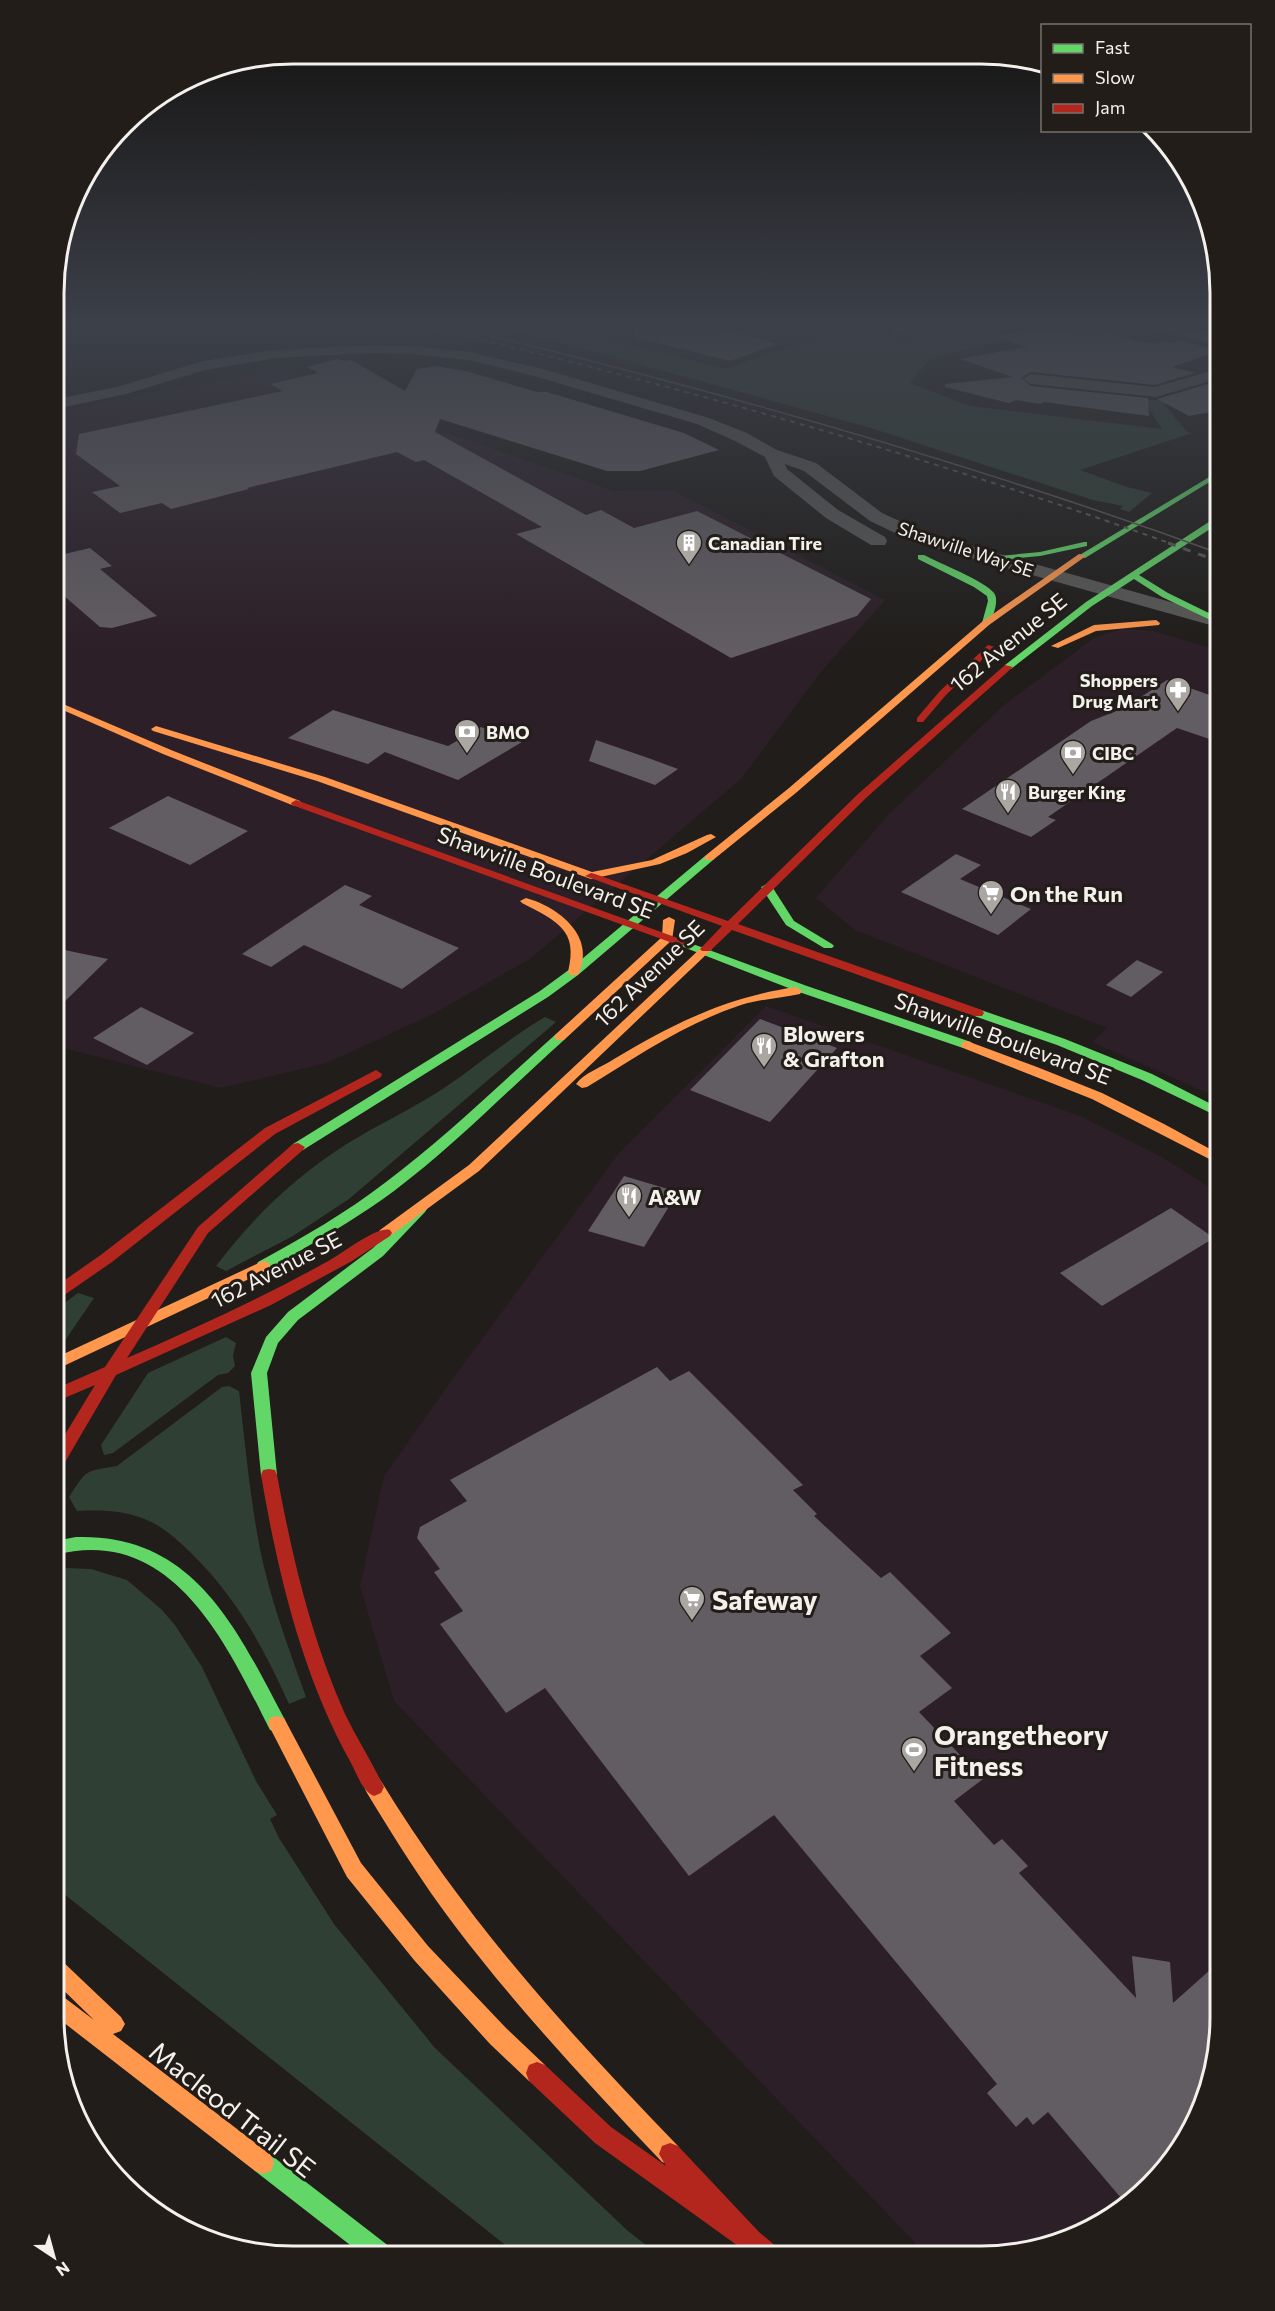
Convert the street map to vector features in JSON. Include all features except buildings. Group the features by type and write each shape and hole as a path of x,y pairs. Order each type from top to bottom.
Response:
{"main road":[{"name":"162 Avenue SE","path":"1052,585 1109,538 1210,479"},
{"path":"1180,513 1210,484"},
{"name":"162 Avenue SE","path":"64,1392 285,1291 358,1251 420,1209 474,1168 688,967 767,887 921,742 1095,589 1132,574 1210,525"},
{"path":"988,559 1040,554 1109,538"},
{"path":"921,558 977,585 991,595 992,601 986,623"},
{"path":"1132,574 1165,595 1210,617"},
{"name":"162 Avenue SE","path":"64,1449 138,1326 203,1230 247,1189 286,1155 328,1126 446,1053 513,1015 574,972 793,790 986,623 1033,588"},
{"path":"1012,663 1043,652 1094,628 1156,623"},
{"path":"921,742 920,720 943,693 1001,638"},
{"name":"Shawville Boulevard SE","path":"64,706 213,744 402,807 1092,1054 1147,1077 1210,1108"},
{"name":"Shawville Boulevard SE","path":"64,707 182,759 459,863 811,992 1008,1059 1075,1085 1146,1117 1210,1155"},
{"path":"590,874 654,867 705,841 793,790"},
{"path":"459,863 566,925 575,934 580,951 574,972"},
{"path":"767,887 790,923 840,953 866,973"},
{"path":"64,1360 258,1269 303,1244 389,1187 434,1152 668,938 669,918 659,900"},
{"path":"536,1110 667,1035 734,1002 770,992 811,992"},
{"path":"407,1064 446,1053"},
{"path":"64,1288 126,1243 257,1140 319,1103 388,1068"},
{"path":"420,1209 385,1246 350,1275 292,1315 274,1334 261,1360 259,1374 274,1505 301,1617 329,1698 374,1787 448,1901 532,2005 751,2240"},
{"path":"64,1547 100,1544 126,1548 149,1556 172,1568 189,1582 205,1599 236,1647 354,1870 421,1953 498,2036 603,2135 758,2246"},
{"path":"64,1977 123,2033"},
{"name":"Macleod Trail SE","path":"64,2010 370,2246"},
{"path":"149,2057 253,2156"}],"street":[{"name":"Shawville Way SE","path":"738,436 771,454 810,467 861,506 897,528 988,559 1052,585"},
{"name":"Shawville Way SE","path":"771,454 780,472 832,514 897,548 921,558 1033,588 1052,585 1095,589"},
{"path":"1095,589 1210,619"},
{"path":"1095,589 1156,623 1210,639"}],"shaded area":[{"path":"64,436 456,436 614,491 672,490 885,600 820,673 742,778 530,959 433,1014 327,1063 221,1088 64,1048"},
{"path":"1122,629 1153,631 1210,648 1210,1094 1092,1042 1107,1028 855,930 816,898 887,816 1004,705 1094,638"},
{"path":"766,1006 1080,1116 1164,1158 1210,1188 1209,2047 1203,2077 1193,2105 1180,2132 1163,2157 1121,2199 1096,2216 1069,2229 1041,2239 1011,2245 918,2246 394,1701 360,1586 384,1476 619,1153"}],"green space":[{"path":"895,436 1183,436 1080,470 1127,487 1152,493 1129,512 1120,509 1123,506 1093,500"},
{"path":"545,1017 556,1022 349,1199 293,1236 226,1271 216,1266 259,1215 291,1185 327,1157 444,1088"},
{"path":"78,1293 94,1298 64,1342 64,1303"},
{"path":"226,1337 236,1343 233,1356 235,1366 228,1373 218,1375 113,1453 104,1455 101,1445 148,1373"},
{"path":"229,1386 239,1391 253,1510 264,1568 280,1624 306,1697 289,1704 248,1624 208,1570 182,1545 161,1527 140,1517 113,1512 77,1511 69,1497 88,1473 117,1466 222,1387"},
{"path":"66,1568 91,1569 127,1580 161,1609 175,1625 202,1667 256,1781 277,1815 270,1819 279,1838 334,1924 435,2048 628,2231 647,2246 506,2246 64,1894 64,1575"}],"tram line":[{"path":"862,436 1033,489 1210,550"}],"railway":[{"path":"841,436 990,482 1172,544"},
{"path":"1168,543 1210,558"}],"traffic: fast":[{"path":"1082,556 1210,479"},
{"path":"1008,667 1089,604 1210,525"},
{"path":"989,559 1040,554 1084,544"},
{"path":"921,557 977,585 991,595 992,601 986,623"},
{"path":"1132,574 1165,595 1210,617"},
{"path":"298,1147 544,994 574,972 709,858"},
{"path":"767,887 790,923 828,946"},
{"path":"682,943 803,989 967,1045"},
{"path":"978,1013 1061,1042 1147,1077 1210,1108"},
{"path":"263,1266 312,1238 391,1186 456,1132 560,1037"},
{"path":"269,1475 259,1373 271,1341 293,1316 378,1252 420,1209"},
{"path":"64,1546 92,1543 114,1546 145,1555 172,1570 195,1590 215,1614 248,1668 277,1724"},
{"path":"263,2163 370,2246"}],"traffic: slow":[{"path":"709,858 793,790 986,623 1082,556"},
{"path":"1055,646 1094,628 1156,623"},
{"path":"64,707 167,752 296,803"},
{"path":"156,729 321,779 430,816 591,876"},
{"path":"596,874 656,862 711,837"},
{"path":"526,901 559,920 574,935 578,957 574,972"},
{"path":"560,1037 668,938 669,920"},
{"path":"385,1233 474,1168 706,949"},
{"path":"582,1084 658,1039 711,1013 738,1002 796,991"},
{"path":"967,1045 1097,1096 1210,1155"},
{"path":"64,1360 263,1266"},
{"path":"277,1724 354,1870 421,1953 498,2036 537,2073"},
{"path":"374,1787 427,1871 486,1950 563,2039 670,2154"},
{"path":"64,1976 114,2024"},
{"path":"64,2010 263,2163"}],"traffic: jam":[{"path":"920,720 943,693 991,647"},
{"path":"706,949 862,796 1008,667"},
{"path":"296,803 682,943"},
{"path":"591,876 978,1013"},
{"path":"64,1288 107,1258 270,1131 376,1074"},
{"path":"64,1449 129,1341 203,1230 298,1147"},
{"path":"64,1392 266,1301 307,1280 385,1233"},
{"path":"269,1475 285,1556 307,1636 336,1714 374,1787"},
{"path":"537,2073 603,2135 758,2246"},
{"path":"670,2154 751,2240"}],"place":[{"name":"Canadian Tire","path":"689,566"},
{"name":"Shoppers Drug Mart","path":"1178,713"},
{"name":"BMO","path":"467,755"},
{"name":"CIBC","path":"1073,776"},
{"name":"Burger King","path":"1008,815"},
{"name":"On the Run","path":"991,916"},
{"name":"Blowers & Grafton","path":"764,1069"},
{"name":"A&W","path":"629,1219"},
{"name":"Safeway","path":"692,1622"},
{"name":"Orangetheory Fitness","path":"914,1773"}]}
